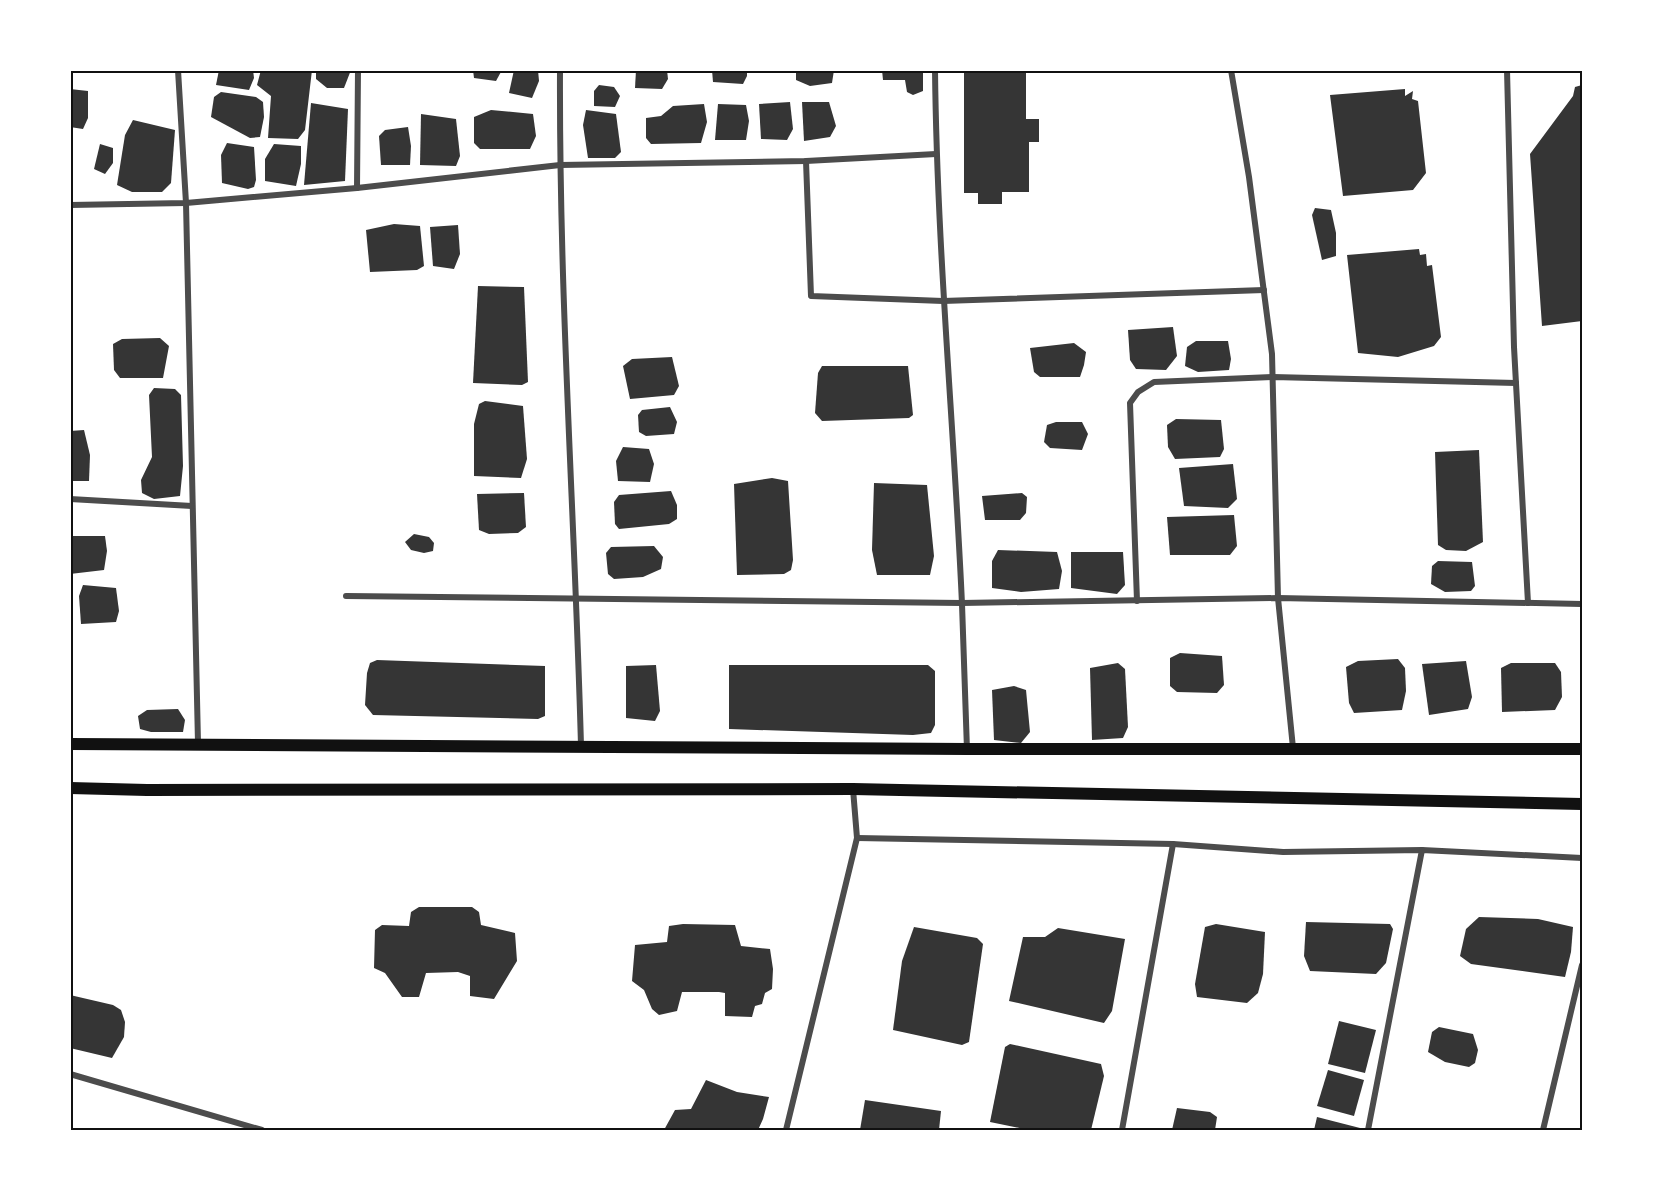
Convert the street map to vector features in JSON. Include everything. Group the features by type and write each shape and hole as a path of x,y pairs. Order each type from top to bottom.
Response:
{"main road":[{"path":"70,744 967,749 1582,749"},
{"path":"70,788 147,790 853,789 1582,804"}],"street":[{"path":"178,70 186,203 198,743"},
{"path":"357,188 358,70"},
{"path":"560,70 560,165 581,746"},
{"path":"935,70 936,154 962,603 967,749"},
{"path":"1231,70 1272,354 1278,598 1293,749"},
{"path":"1507,70 1516,382 1528,603"},
{"path":"70,205 186,203 357,188 560,165 806,161 936,154"},
{"path":"806,161 811,296 943,301 1264,290"},
{"path":"1137,601 1130,403 1138,392 1154,382 1273,377 1516,382"},
{"path":"70,499 192,506"},
{"path":"346,596 962,603 1278,598 1582,604"},
{"path":"786,1131 857,838 853,789"},
{"path":"857,838 1173,844 1282,852 1422,850 1582,858"},
{"path":"1122,1131 1173,844"},
{"path":"1368,1131 1422,850"},
{"path":"1544,1131 1582,965"},
{"path":"70,1074 262,1131"}],"building":[{"path":"219,70 253,70 254,78 249,90 216,85"},
{"path":"261,70 312,70 305,130 298,139 268,138 271,96 257,85"},
{"path":"316,70 351,70 344,88 327,88 316,79"},
{"path":"473,70 502,70 496,81 474,78"},
{"path":"514,70 538,70 539,81 532,98 509,93"},
{"path":"636,70 667,70 668,79 662,89 635,88"},
{"path":"712,70 747,70 747,76 743,84 713,82"},
{"path":"796,70 834,70 832,83 810,86 796,80"},
{"path":"882,70 923,70 923,91 913,95 907,92 905,80 883,80"},
{"path":"964,70 1026,70 1026,119 1039,119 1039,142 1029,142 1029,192 1002,192 1002,204 978,204 978,193 964,193"},
{"path":"599,85 614,87 620,96 615,107 594,106 594,91"},
{"path":"1582,85 1582,321 1542,326 1530,154 1573,96 1575,87"},
{"path":"70,89 88,91 88,118 83,129 70,127"},
{"path":"1405,89 1405,96 1413,91 1412,99 1418,101 1426,173 1413,190 1343,196 1330,95"},
{"path":"221,92 256,97 263,102 264,117 260,137 250,138 211,117 214,97"},
{"path":"790,102 793,129 787,140 761,139 759,104"},
{"path":"802,102 829,102 836,126 830,137 804,141"},
{"path":"311,103 348,109 345,181 304,185"},
{"path":"704,104 707,122 701,143 651,144 646,138 646,118 661,116 673,106"},
{"path":"718,104 746,105 749,121 746,140 715,140"},
{"path":"491,110 533,114 536,136 530,149 480,149 474,143 474,117"},
{"path":"586,110 616,114 621,152 615,158 588,158 583,125"},
{"path":"421,114 456,119 460,156 456,166 420,165"},
{"path":"133,120 175,130 171,183 162,192 132,192 117,185 125,135"},
{"path":"408,127 411,146 410,165 381,165 379,136 385,130"},
{"path":"227,143 254,147 256,180 254,187 248,189 222,183 221,155"},
{"path":"100,144 113,148 113,163 105,174 94,169"},
{"path":"274,144 301,146 301,164 296,186 265,181 265,159"},
{"path":"70,154 73,154 73,183 70,187"},
{"path":"1315,208 1331,210 1336,233 1336,256 1322,260 1312,215"},
{"path":"394,224 420,226 424,266 417,270 370,272 366,230"},
{"path":"458,225 460,254 454,269 433,266 430,227"},
{"path":"1419,249 1420,255 1426,254 1427,266 1432,265 1441,337 1434,346 1398,357 1358,353 1347,255"},
{"path":"478,286 524,287 528,382 522,385 473,383"},
{"path":"1173,327 1177,356 1166,370 1136,369 1130,360 1128,330"},
{"path":"160,338 169,346 163,378 120,378 114,370 113,344 122,339"},
{"path":"1196,341 1228,341 1231,359 1229,370 1198,372 1185,366 1187,347"},
{"path":"1074,343 1086,352 1080,377 1040,377 1034,372 1030,348"},
{"path":"672,357 679,386 674,395 630,399 623,366 632,359"},
{"path":"822,366 908,366 913,415 909,418 822,421 815,413 818,373"},
{"path":"154,388 175,389 181,395 183,466 180,496 154,499 142,493 141,480 152,457 149,395"},
{"path":"485,401 523,406 527,459 521,478 474,476 474,424 479,404"},
{"path":"670,407 677,422 674,434 646,436 639,432 638,415 642,410"},
{"path":"1176,419 1221,420 1224,449 1220,457 1175,459 1168,447 1167,425"},
{"path":"1056,422 1082,422 1088,434 1082,450 1050,448 1044,442 1047,425"},
{"path":"84,430 90,455 89,481 70,481 70,431"},
{"path":"623,447 649,449 654,464 650,482 618,481 616,461"},
{"path":"1479,450 1483,542 1466,551 1446,550 1438,545 1435,452"},
{"path":"1233,464 1237,499 1228,508 1184,506 1179,468"},
{"path":"772,478 788,481 793,560 791,570 784,574 737,575 734,484"},
{"path":"874,483 927,485 934,556 930,575 877,575 872,550"},
{"path":"671,491 677,505 677,519 669,524 619,529 615,524 614,502 619,495"},
{"path":"524,493 526,527 518,533 489,534 479,530 477,494"},
{"path":"1022,493 1027,497 1026,513 1020,520 985,520 982,496"},
{"path":"1234,515 1237,546 1230,555 1170,555 1167,517"},
{"path":"414,534 429,537 434,543 433,551 424,553 411,550 405,542"},
{"path":"71,536 105,536 107,551 104,570 70,574"},
{"path":"654,546 663,557 661,569 643,577 614,579 608,574 606,553 611,547"},
{"path":"998,550 1057,552 1062,571 1059,589 1021,592 992,588 992,561"},
{"path":"1071,552 1123,552 1125,585 1117,594 1071,588"},
{"path":"1438,561 1472,562 1475,586 1471,591 1445,592 1431,584 1432,566"},
{"path":"83,585 116,588 119,611 116,622 81,624 79,596"},
{"path":"1180,653 1222,656 1224,685 1217,693 1177,692 1170,686 1170,658"},
{"path":"1398,659 1405,668 1406,691 1402,710 1354,713 1349,703 1346,667 1358,661"},
{"path":"377,660 545,666 545,716 538,719 373,715 365,705 367,673 370,663"},
{"path":"1466,661 1472,697 1468,709 1429,715 1422,664"},
{"path":"1118,663 1125,669 1128,727 1123,738 1092,740 1090,668"},
{"path":"1511,663 1555,663 1561,672 1562,697 1555,710 1502,712 1501,668"},
{"path":"656,665 660,711 655,721 626,718 626,666"},
{"path":"729,665 928,665 935,671 935,725 931,733 913,735 729,729"},
{"path":"1014,686 1026,690 1030,732 1021,743 994,740 992,690"},
{"path":"178,709 185,720 183,732 151,732 140,729 138,716 147,710"},
{"path":"419,907 472,907 479,912 481,925 515,933 517,961 494,999 470,996 470,976 458,972 426,973 419,997 402,997 385,973 374,968 375,930 382,925 409,926 411,912"},
{"path":"1479,917 1538,919 1573,927 1571,952 1565,977 1471,964 1460,956 1466,929"},
{"path":"1306,922 1390,924 1393,929 1386,963 1376,974 1310,971 1304,956"},
{"path":"1216,924 1265,932 1263,974 1258,993 1247,1003 1197,997 1195,984 1205,927"},
{"path":"735,925 741,946 770,949 773,969 772,989 765,993 762,1004 755,1006 752,1017 725,1016 725,993 719,992 682,992 677,1011 659,1015 652,1009 644,990 632,981 635,945 667,942 669,926"},
{"path":"914,927 977,938 983,944 969,1042 962,1045 893,1030 902,961"},
{"path":"1058,928 1125,939 1112,1011 1104,1023 1009,1001 1023,937 1045,937"},
{"path":"70,995 113,1005 121,1010 125,1022 124,1037 112,1058 70,1048"},
{"path":"1339,1021 1376,1030 1365,1073 1328,1064"},
{"path":"1439,1027 1473,1034 1478,1050 1475,1063 1469,1067 1445,1062 1428,1052 1432,1032"},
{"path":"1010,1044 1101,1064 1104,1076 1091,1130 1029,1130 990,1122 1005,1047"},
{"path":"1328,1070 1364,1080 1354,1116 1317,1106"},
{"path":"706,1080 737,1092 769,1097 758,1130 664,1130 675,1110 691,1109"},
{"path":"865,1100 941,1111 939,1130 860,1130"},
{"path":"1177,1108 1210,1112 1217,1117 1215,1130 1172,1130"},
{"path":"1317,1117 1360,1128 1359,1130 1314,1130"}]}
